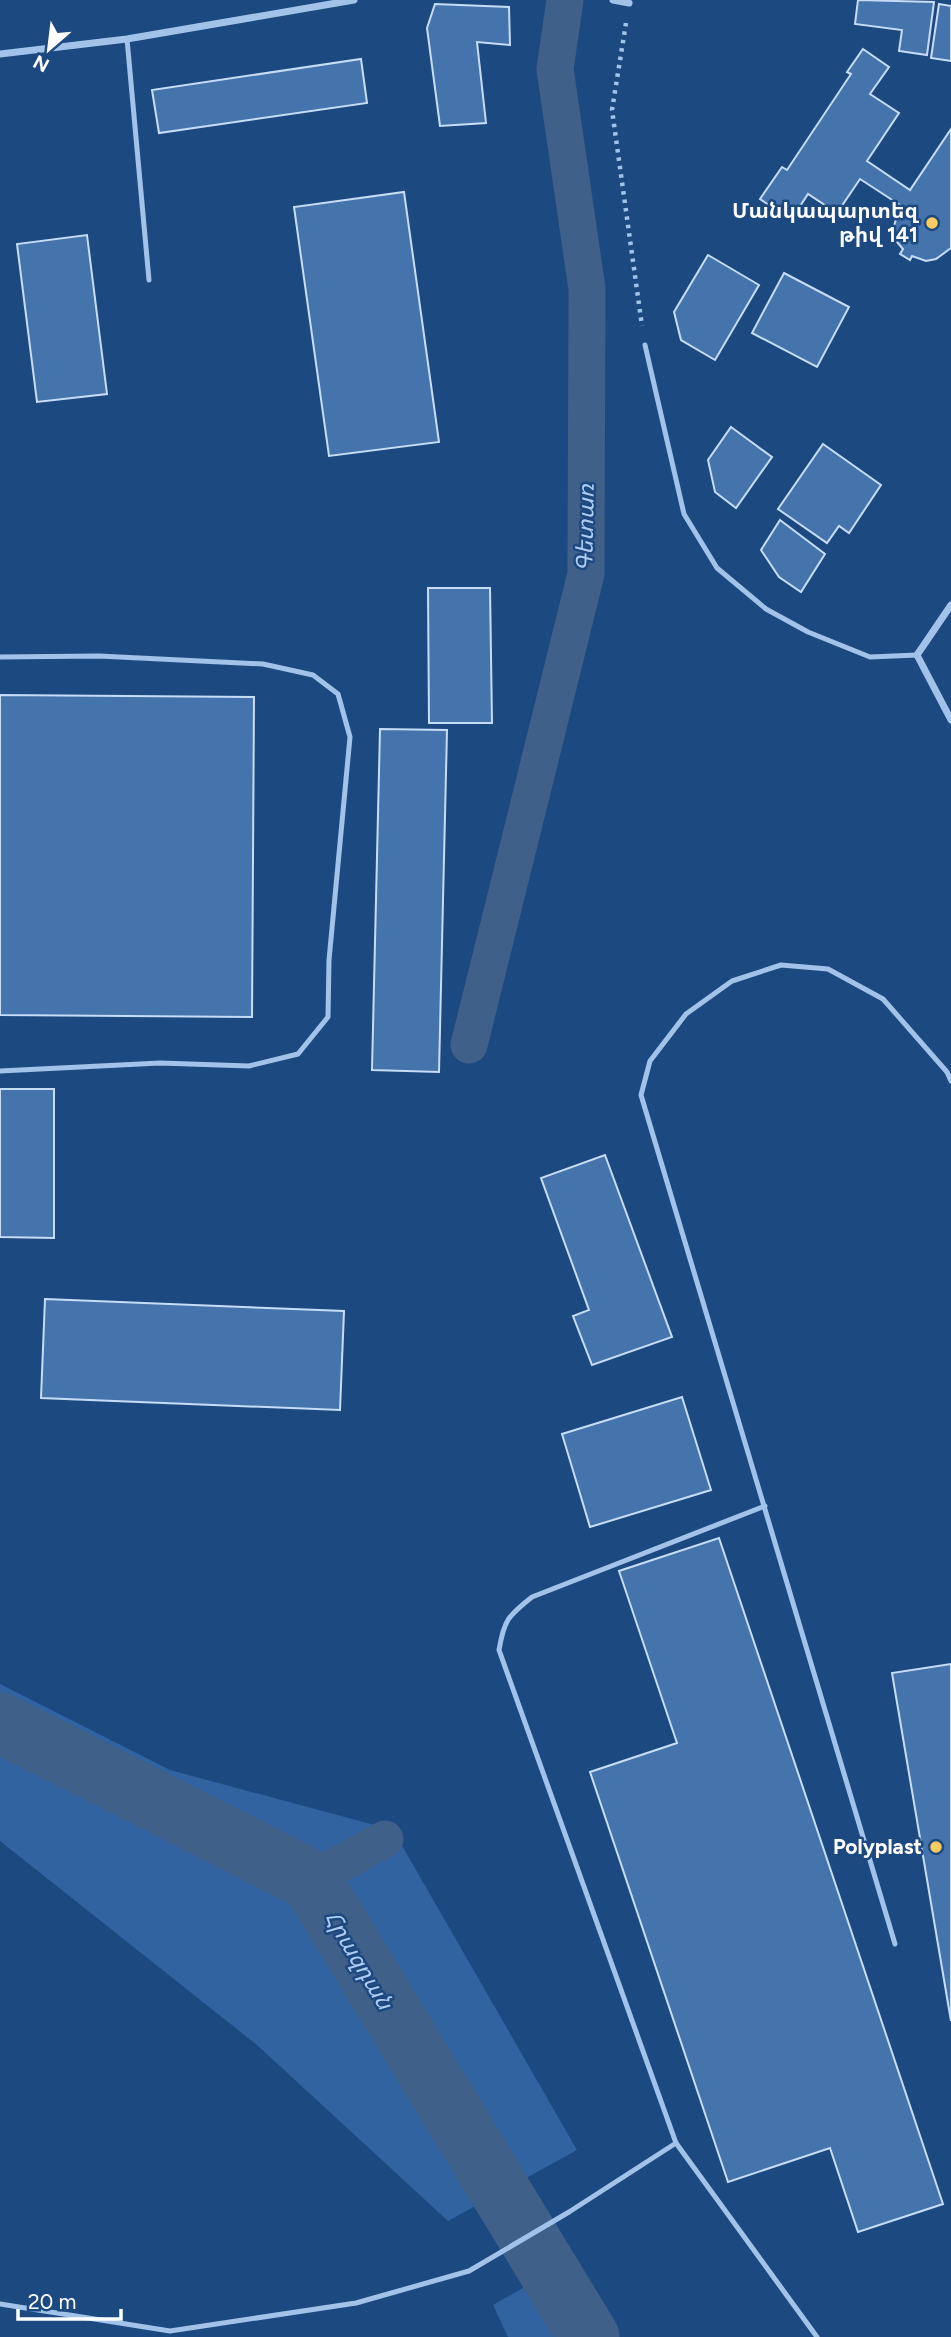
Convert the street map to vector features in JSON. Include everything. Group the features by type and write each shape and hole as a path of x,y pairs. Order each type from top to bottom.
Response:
{"street":[{"path":"0,54 127,39 354,0"},
{"path":"613,0 629,4"},
{"path":"951,605 917,655 951,720"}],"lane":[{"path":"127,39 149,279"},
{"path":"645,345 684,514 717,568 766,609 808,632 870,657 917,655"},
{"path":"0,657 99,656 262,664 313,675 338,694 350,737 329,960 328,1017 298,1054 249,1066 160,1063 0,1071"},
{"path":"895,1944 641,1095 650,1060 686,1014 732,981 780,965 828,969 883,999 947,1072 951,1081"},
{"path":"765,1506 532,1597 516,1609 503,1626 499,1650 676,2143 817,2337"},
{"path":"0,2304 170,2331 356,2304 469,2271 569,2212 676,2143"}],"path":[{"path":"629,4 612,110 645,345"}],"shaded area":[{"path":"0,1684 170,1770 393,1830 577,2150 448,2221 257,2045 0,1841"},
{"path":"535,2281 564,2337 508,2337 493,2305"}],"building":[{"path":"858,0 934,2 927,55 899,51 902,30 855,24"},
{"path":"435,4 509,7 510,45 477,42 486,123 440,126 427,28"},
{"path":"939,4 951,6 951,61 931,58"},
{"path":"863,49 889,67 870,94 899,113 867,161 910,190 951,129 951,248 936,259 926,261 912,256 910,260 900,254 903,249 897,242 894,226 903,207 860,179 837,213 808,194 791,220 760,199 782,167 787,170 851,74 847,72"},
{"path":"361,59 367,103 159,133 152,90"},
{"path":"404,192 439,442 329,456 294,207"},
{"path":"87,235 107,394 37,402 17,244"},
{"path":"708,255 759,285 715,360 681,340 674,312"},
{"path":"784,273 849,307 817,367 752,333"},
{"path":"731,427 772,457 736,508 715,492 708,460"},
{"path":"823,444 881,485 849,533 839,526 827,543 778,509"},
{"path":"780,520 825,554 801,592 779,577 761,550"},
{"path":"428,588 490,588 492,723 429,723"},
{"path":"0,695 254,697 252,1017 0,1015"},
{"path":"380,729 447,730 439,1072 372,1070"},
{"path":"0,1089 54,1089 54,1238 0,1237"},
{"path":"605,1155 672,1337 592,1365 573,1316 589,1310 541,1178"},
{"path":"45,1299 344,1311 340,1410 41,1398"},
{"path":"682,1397 711,1490 590,1527 562,1434"},
{"path":"719,1538 943,2204 858,2232 830,2148 728,2182 590,1772 677,1743 619,1571"},
{"name":"Polyplast","path":"951,1664 951,2021 892,1673"}],"waterway":[{"name":"Գետառ","path":"469,1045 586,574 587,289 555,69 565,0"},
{"name":"Հրազդան","path":"0,1723 311,1880 589,2337"},
{"name":"Գետառ","path":"311,1880 385,1839"}],"place":[{"name":"Մանկապարտեզ թիվ 141","path":"932,223"},
{"name":"Polyplast","path":"936,1847"}]}
